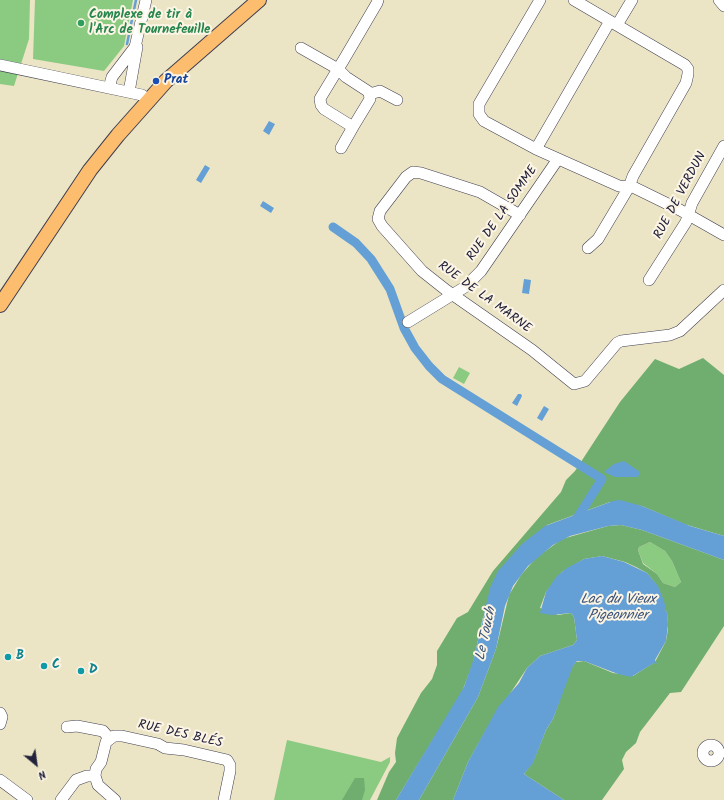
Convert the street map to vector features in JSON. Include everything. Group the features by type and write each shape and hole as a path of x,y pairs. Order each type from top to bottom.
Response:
{"main road":[{"path":"0,305 90,170 148,100 197,52 259,0"}],"street":[{"path":"129,92 146,0"},
{"path":"353,127 326,111 320,103 321,97 378,0"},
{"path":"540,0 479,104 479,114 484,121 558,160 619,186 639,188 724,235"},
{"path":"574,0 685,65 688,74 686,82 632,176 629,188 598,239 588,248"},
{"path":"536,149 613,23 632,0"},
{"path":"718,0 724,6"},
{"path":"109,88 112,77 132,53 138,41"},
{"path":"301,48 338,69 346,77 370,94"},
{"path":"0,65 142,95 148,100"},
{"path":"370,94 380,91 397,100"},
{"path":"340,148 370,99 370,94"},
{"name":"RUE DE VERDUN","path":"649,280 686,222 692,203 724,146"},
{"name":"RUE DE LA SOMME","path":"408,322 454,295 465,287 481,271 558,160"},
{"name":"RUE DE LA MARNE","path":"520,215 480,192 413,172 406,177 380,211 378,219 382,226 422,270 501,330 532,350 574,384 585,381 617,343 621,341 670,335 680,331 724,290"},
{"path":"0,713 2,717 0,724"},
{"path":"67,728 77,726 103,731 109,738 106,742 102,762 96,770 95,776 98,785 115,800"},
{"name":"RUE DES BLÉS","path":"109,738 114,736 122,736 158,744 165,748 184,750 227,760 230,765 230,771 224,800"},
{"path":"61,800 76,780 87,776 95,776"},
{"path":"0,780 27,800"}],"green space":[{"path":"0,0 30,0 29,39 14,86 0,84"},
{"name":"Complexe de tir à l'Arc de Tournefeuille","path":"35,0 133,0 124,46 104,71 33,59"},
{"path":"703,358 724,375 724,536 684,524 642,506 610,502 547,525 483,617 473,663 462,692 396,800 377,800 389,772 396,762 395,753 397,738 421,693 432,679 437,665 437,651 457,618 468,612 493,571 561,492 566,480 575,471 620,402 655,359 679,369"},
{"path":"459,367 470,373 464,384 453,378"},
{"path":"621,525 642,530 724,560 724,626 681,692 670,693 640,732 636,743 626,752 622,760 624,769 602,800 564,800 524,774 533,762 546,730 553,719 571,668 576,662 584,661 613,673 633,676 655,662 666,641 668,629 667,612 663,609 655,583 647,573 625,562 602,556 584,559 562,572 546,592 540,608 558,615 571,613 574,617 577,640 573,645 540,656 527,668 486,730 468,762 453,800 419,800 478,697 496,649 509,595 521,575 536,558 562,539 608,526","holes":["650,542 665,551 672,561 681,582 675,587 663,583 657,574 643,564 638,550 639,547"]},
{"path":"650,542 665,551 672,561 681,582 675,587 663,583 657,574 643,563 638,550 639,547"},
{"path":"287,740 381,762 390,757 390,762 370,800 274,800"},
{"path":"355,778 364,778 365,790 362,800 342,800"}],"water":[{"path":"269,121 275,124 269,135 263,131"},
{"path":"205,165 210,168 201,183 196,180"},
{"path":"263,201 274,208 271,213 260,206"},
{"path":"524,279 531,280 529,294 522,293"},
{"path":"518,394 521,394 522,396 517,406 512,403"},
{"path":"544,406 549,409 542,421 537,418"},
{"path":"624,461 640,472 638,477 615,477 604,472 614,464"},
{"name":"Le Touch","path":"620,500 642,506 690,526 724,536 724,560 642,530 621,525 608,526 570,536 553,545 528,566 513,586 505,606 496,649 478,697 419,800 396,800 464,687 474,658 490,588 498,571 522,544 545,526 613,501"},
{"name":"Lac du Vieux Pigeonnier","path":"602,556 624,562 647,573 658,586 664,601 666,609 664,609 667,612 668,625 666,641 655,660 657,664 654,663 631,677 618,674 584,661 577,661 573,666 553,719 546,730 533,763 524,774 564,800 453,800 468,762 498,707 519,683 527,668 540,656 573,645 577,640 574,617 571,613 552,615 540,613 546,592 557,576 567,568 584,559"}],"waterway":[{"path":"127,44 136,0"},
{"path":"333,227 356,243 371,259 390,289 404,328 415,348 429,366 442,379 602,479 576,520"}],"place":[{"name":"Complexe de tir à l'Arc de Tournefeuille","path":"81,23"},
{"name":"Prat","path":"156,81"},
{"name":"B","path":"8,657"},
{"name":"C","path":"44,666"},
{"name":"D","path":"81,671"}]}
